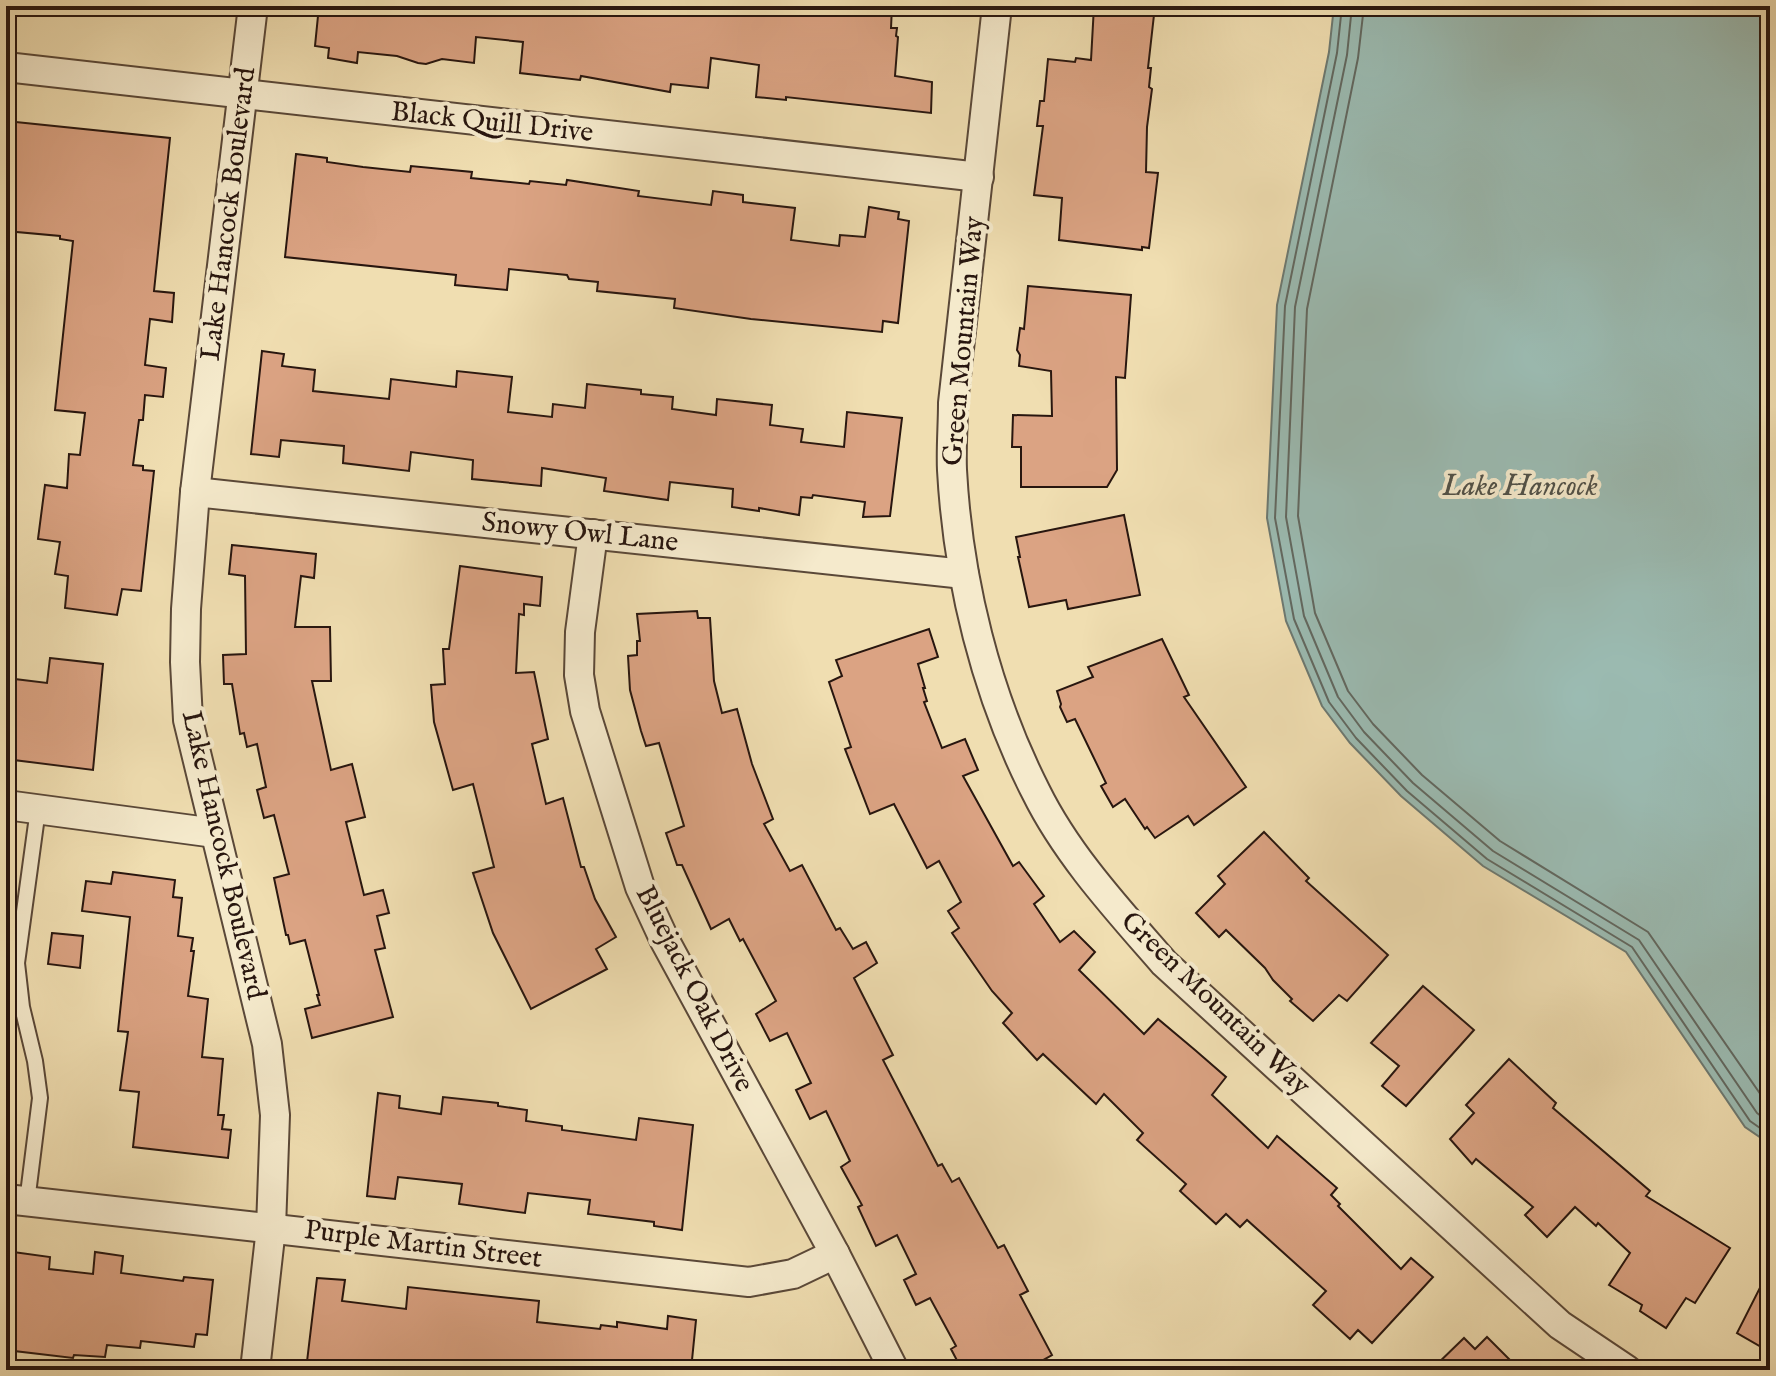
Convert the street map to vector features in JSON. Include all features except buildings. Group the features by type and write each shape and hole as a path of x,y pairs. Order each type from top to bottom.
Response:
{"street":[{"name":"Lake Hancock Boulevard","path":"253,6 195,492 186,609 188,720 267,1044 275,1115 271,1228 255,1370"},
{"name":"Green Mountain Way","path":"997,6 953,403 952,469 964,574 988,673 1037,794 1070,847 1115,908 1164,963 1560,1325 1627,1370"},
{"name":"Black Quill Drive","path":"6,67 979,177"},
{"name":"Snowy Owl Lane","path":"195,492 964,574"},
{"name":"Bluejack Oak Drive","path":"593,534 580,632 579,675 585,711 640,887 665,941 835,1254 894,1370"},
{"path":"6,805 215,833"},
{"name":"Purple Martin Street","path":"17,1200 749,1282 793,1274 835,1254"}],"lane":[{"path":"17,1200 40,1098 22,1007 17,963 38,809"},
{"path":"6,1006 22,1007"}],"water":[{"name":"Lake Hancock","path":"1334,6 1770,6 1770,1144 1745,1127 1626,952 1483,866 1401,796 1350,743 1322,706 1286,621 1267,518 1277,305 1329,52"}]}
